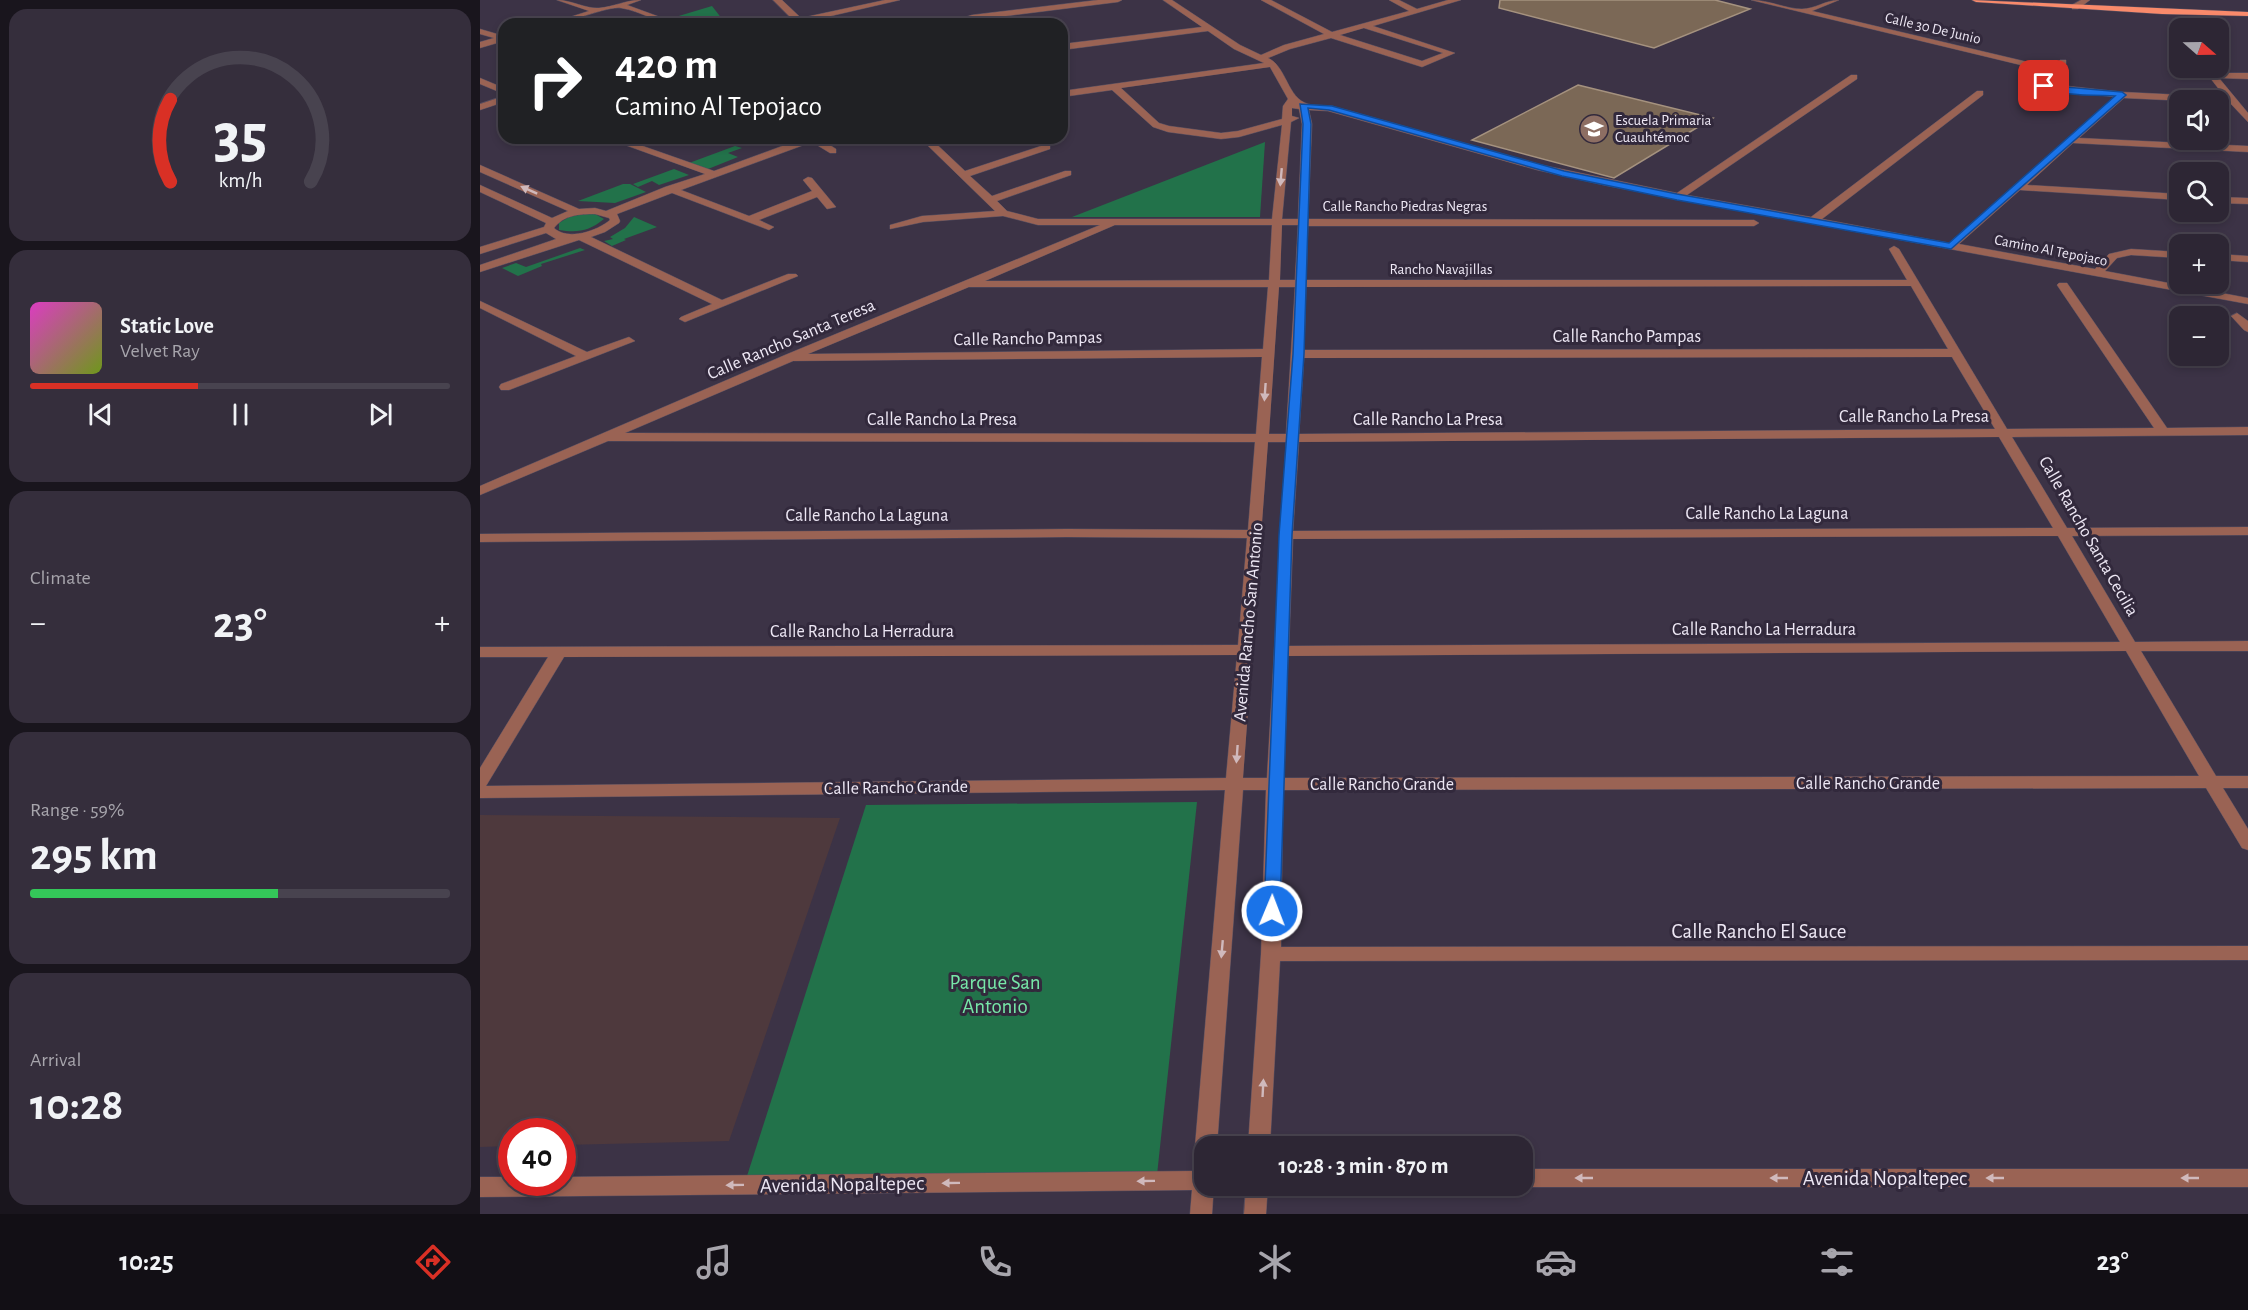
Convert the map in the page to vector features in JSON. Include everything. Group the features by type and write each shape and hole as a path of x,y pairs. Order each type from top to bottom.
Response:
{"main road":[{"path":"1976,0 2075,7 2248,14"}],"street":[{"path":"561,0 597,11"},
{"path":"573,18 637,0"},
{"path":"777,0 796,18"},
{"path":"817,18 896,0"},
{"path":"968,18 1119,0"},
{"path":"1167,0 1237,48 1274,64 1289,108"},
{"path":"1265,0 1331,34 1422,64 1451,53 1365,26"},
{"path":"1393,0 1416,11"},
{"path":"1261,58 1331,34 1457,0"},
{"name":"Calle 30 De Junio","path":"1755,0 2055,70"},
{"path":"1785,7 1803,0"},
{"path":"1805,11 1835,0"},
{"path":"2075,7 2086,0"},
{"path":"620,5 658,18"},
{"path":"1068,47 1207,28"},
{"path":"480,31 498,37"},
{"path":"480,45 498,39"},
{"path":"2063,62 2044,86 2053,89 2122,95 2232,100"},
{"path":"1068,93 1274,64"},
{"path":"2248,76 2214,75 2248,119"},
{"path":"1677,197 1854,77"},
{"path":"480,81 498,88"},
{"name":"Camino Al Tepojaco","path":"1113,86 1156,125 1168,129 1221,136 1239,134 1289,108 1304,111 1329,108 1540,168 1677,197 2248,301"},
{"path":"1813,221 1980,93"},
{"path":"1951,246 2122,95"},
{"path":"480,107 498,101"},
{"name":"Avenida Rancho San Antonio","path":"1207,1136 1255,534 1277,221 1289,108"},
{"name":"Avenida Rancho San Antonio","path":"1260,1136 1271,954 1275,784 1286,535 1298,354 1307,124 1304,111"},
{"path":"2070,140 2248,149"},
{"path":"627,144 713,174"},
{"path":"480,168 578,212 609,213 796,144"},
{"path":"822,144 833,151"},
{"path":"931,144 1003,213"},
{"path":"964,175 1047,147"},
{"path":"991,201 1068,173"},
{"path":"808,180 831,207"},
{"path":"2018,187 2169,196"},
{"path":"480,188 550,226"},
{"path":"669,189 770,227"},
{"path":"751,219 817,193"},
{"path":"2229,200 2248,201"},
{"path":"480,251 550,226 578,212"},
{"path":"480,269 603,230 615,221 614,216 609,213"},
{"path":"894,227 922,219 1003,213"},
{"name":"Calle Rancho Piedras Negras","path":"1003,213 1038,222 1755,223"},
{"name":"Calle Rancho Santa Teresa","path":"480,491 789,358 1117,222"},
{"path":"550,226 551,233 575,237 720,304"},
{"name":"Calle Rancho Santa Cecilia","path":"1894,249 2248,844"},
{"path":"2097,274 2113,256 2131,252 2169,254"},
{"path":"2229,257 2248,258"},
{"path":"685,319 792,276"},
{"name":"Rancho Navajillas","path":"967,284 1914,283"},
{"path":"2063,285 2163,431"},
{"path":"480,304 587,357"},
{"path":"2237,316 2248,328"},
{"path":"505,387 629,341"},
{"name":"Calle Rancho Pampas","path":"789,358 1268,353"},
{"name":"Calle Rancho Pampas","path":"1298,354 1956,353"},
{"name":"Calle Rancho La Presa","path":"609,437 1292,438 2248,431"},
{"name":"Calle Rancho La Laguna","path":"1286,535 2248,531"},
{"name":"Calle Rancho La Laguna","path":"480,537 1067,532 1255,534"},
{"name":"Calle Rancho La Herradura","path":"1281,651 2248,646"},
{"name":"Calle Rancho La Herradura","path":"480,652 1245,650"},
{"path":"480,782 559,652"},
{"name":"Calle Rancho Grande","path":"480,792 1235,784 2248,782"},
{"name":"Calle Rancho El Sauce","path":"1271,954 2248,953"},
{"name":"Avenida Nopaltepec","path":"1533,1178 2248,1178"},
{"name":"Avenida Nopaltepec","path":"480,1187 1194,1180"},
{"path":"1201,1214 1203,1196"},
{"path":"1255,1214 1256,1196"}],"shaded area":[{"path":"480,815 840,818 729,1141 576,1145 576,1118 498,1118 498,1146 480,1147"}],"green space":[{"path":"712,6 721,18 672,18"},
{"path":"1265,142 1260,217 1072,217"},
{"path":"735,146 742,148 728,153 738,157 708,169 689,163"},
{"path":"674,169 689,175 659,185 652,181 638,187 633,184"},
{"path":"623,184 630,184 646,192 615,203 578,201"},
{"path":"595,214 604,219 583,230 559,230 559,223 569,217"},
{"path":"634,217 657,227 612,246 604,241 613,239 610,237 625,228"},
{"path":"580,248 585,250 541,264 542,266 518,276 502,268 516,263 526,267"},
{"name":"Parque San Antonio","path":"1197,802 1157,1175 747,1176 866,805"}],"building":[{"path":"1500,0 1715,0 1750,9 1654,48 1499,8"},
{"name":"Escuela Primaria Cuauhtémoc","path":"1578,85 1713,118 1614,178 1472,140"}],"place":[{"name":"Escuela Primaria Cuauhtémoc","path":"1594,129"}],"route":[{"path":"1272,911 1286,535 1298,354 1307,124 1303,105 1329,108 1562,173 1677,197 1951,246 2122,95 2053,89 2044,86"}]}
